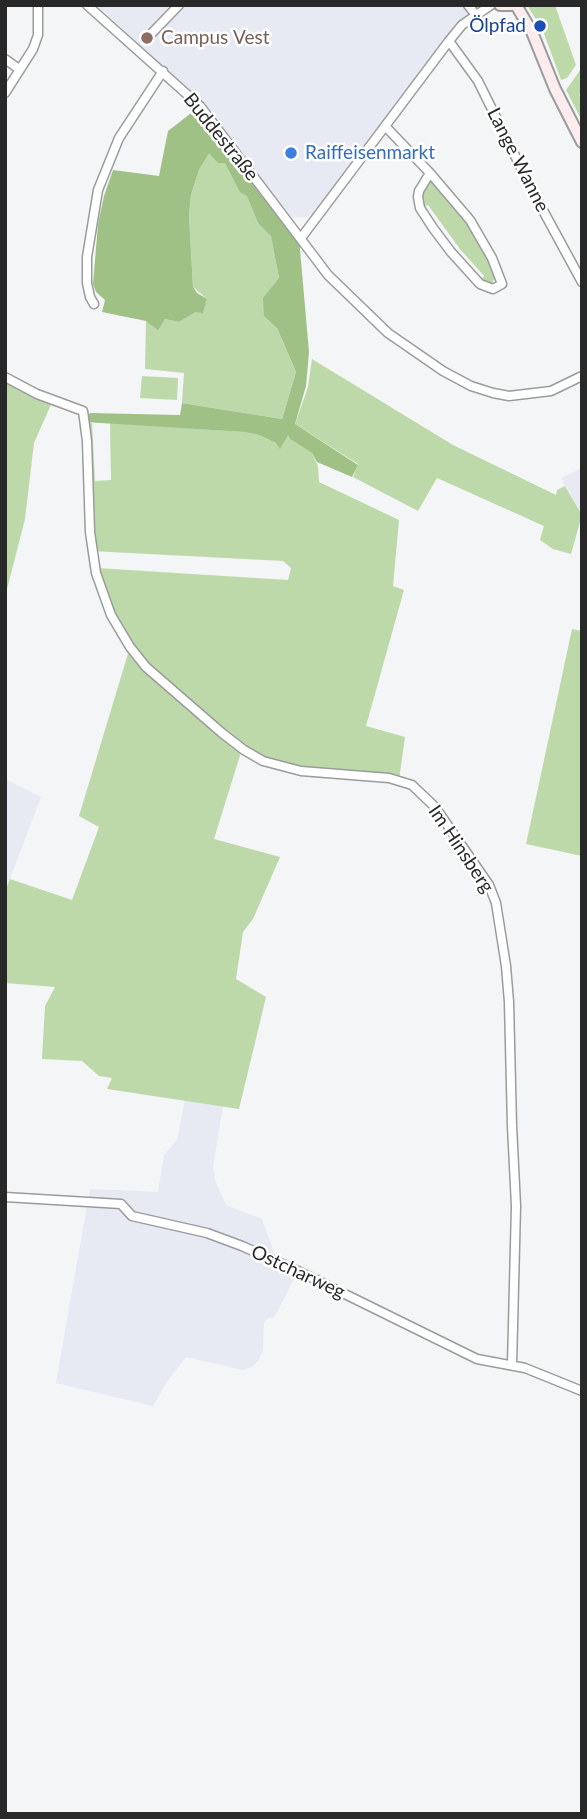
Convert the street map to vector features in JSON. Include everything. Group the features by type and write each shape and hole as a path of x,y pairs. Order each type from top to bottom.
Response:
{"main road":[{"path":"500,5 514,5 532,32 555,89 582,142"}],"street":[{"path":"5,93 33,49 38,35 38,5"},
{"name":"Buddestraße","path":"87,5 200,106 328,275 388,333 471,386 509,396 528,396 551,391 581,378"},
{"path":"150,35 178,5"},
{"path":"468,5 476,15"},
{"path":"301,238 462,25 491,5"},
{"name":"Lange Wanne","path":"449,41 478,80 533,192 582,282"},
{"path":"5,59 19,69"},
{"path":"94,304 87,282 87,257 98,190 119,138 163,71"},
{"path":"385,126 430,173 470,220 492,258 502,284 493,289 480,284 451,252 420,208 419,191 430,173"},
{"path":"286,218 301,223 314,221"},
{"name":"Im Hinsberg","path":"5,377 37,394 83,411 87,441 91,551 96,573 111,615 130,647 146,667 233,741 263,761 301,771 389,778 412,785 435,807 489,885 496,903 509,1002 516,1206 512,1365"},
{"name":"Ostcharweg","path":"5,1197 121,1204 132,1216 207,1233 242,1246 477,1360 512,1365 582,1391"}],"shaded area":[{"path":"97,5 475,5 317,212 307,217 292,217 203,104"},
{"path":"582,468 582,514 561,478"},
{"path":"5,779 41,797 5,892"},
{"path":"185,1099 223,1106 213,1167 215,1180 226,1205 262,1219 277,1261 298,1271 274,1318 269,1317 264,1322 263,1349 259,1360 252,1367 243,1370 186,1357 153,1406 56,1383 90,1189 158,1192 164,1155 177,1140"}],"green space":[{"path":"527,5 555,5 576,65 567,78 561,80 543,31"},
{"path":"581,69 582,90 579,96 582,98 582,121 566,90"},
{"path":"195,110 266,201 299,238 309,352 306,386 295,424 358,465 352,477 317,462 312,453 288,435 280,449 276,443 244,432 85,422 90,413 180,415 182,403 282,419 296,372 277,328 264,316 263,298 279,278 271,236 258,223 247,196 240,192 225,163 218,163 209,153 199,170 191,195 189,215 193,287 207,299 203,313 196,312 179,322 165,319 158,330 146,321 102,312 105,300 96,292 93,284 98,224 113,170 159,176 168,131"},
{"path":"209,152 225,163 247,195 258,223 271,235 279,278 277,328 296,372 282,419 182,403 184,373 145,369 146,321 165,319 179,322 196,312 203,312 207,299 193,287 189,215 191,195 199,170"},
{"path":"434,179 469,224 488,257 496,276 492,283 485,284 481,281 484,276 460,249 428,205 423,207 422,192 430,180"},
{"path":"312,359 453,445 556,495 557,490 565,486 582,515 571,554 553,549 540,540 544,526 437,478 418,511 353,477 358,464 295,424 308,387"},
{"path":"142,376 178,378 177,400 140,398"},
{"path":"8,378 53,400 34,443 25,519 5,597 5,386"},
{"path":"85,422 92,423 95,481 111,480 110,423 244,432 276,443 288,435 312,453 318,466 319,482 399,520 393,586 404,590 366,726 405,737 399,780 277,766 242,749 214,839 280,857 253,919 243,932 236,979 266,997 239,1109 107,1089 112,1078 99,1076 82,1061 42,1059 45,1006 55,987 5,983 5,892 10,879 72,900 99,827 79,816 130,647 111,615 97,568 288,580 291,568 283,561 91,551"},
{"path":"572,629 582,631 582,856 526,844"}],"place":[{"name":"Ölpfad","path":"540,26"},
{"name":"Campus Vest","path":"147,38"},
{"name":"Raiffeisenmarkt","path":"291,153"}]}
